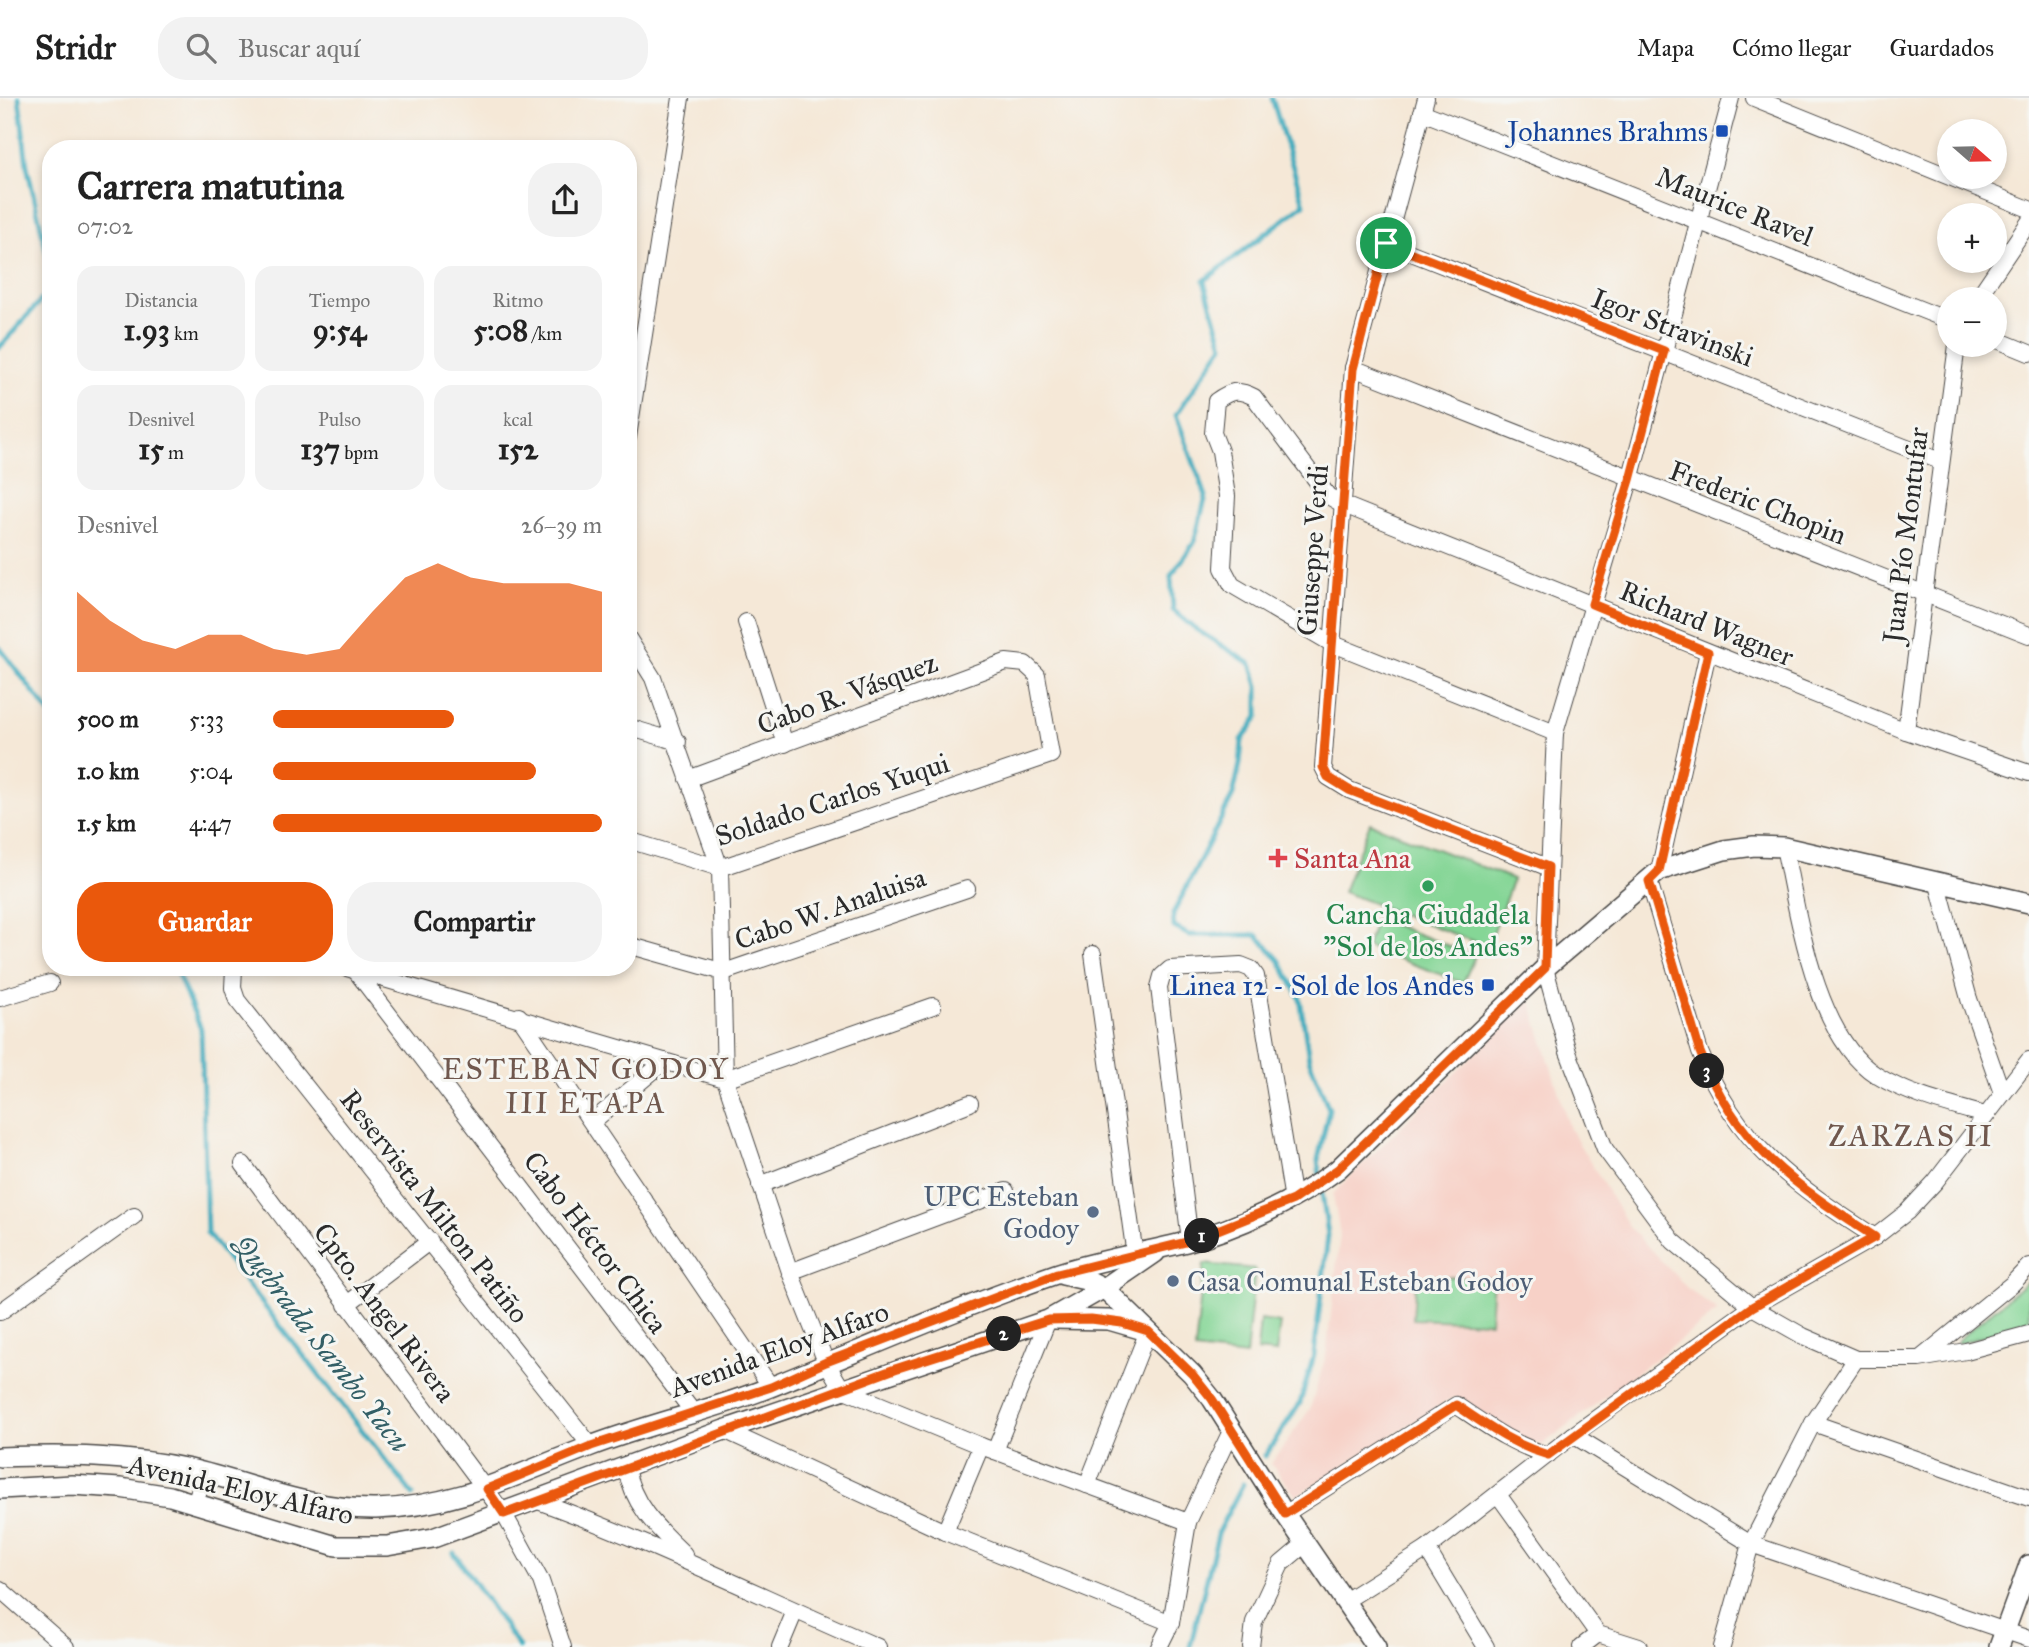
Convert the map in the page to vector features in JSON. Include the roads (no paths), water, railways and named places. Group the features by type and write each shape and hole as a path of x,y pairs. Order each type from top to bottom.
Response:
{"street":[{"path":"637,379 681,98"},
{"path":"1731,98 1696,218 1630,480 1555,733 1545,968 1568,1052 1605,1149 1673,1241 1752,1307 1803,1336 1856,1359 1919,1359 1966,1351 2029,1334"},
{"path":"1754,98 2029,209"},
{"name":"Maurice Ravel","path":"1424,105 1937,316"},
{"name":"Giuseppe Verdi","path":"1424,105 1353,369 1323,767 1328,777 1349,790 1548,867"},
{"path":"1985,287 2029,222"},
{"name":"Igor Stravinski","path":"1386,243 1940,461"},
{"path":"2007,344 2029,353"},
{"name":"Juan Pío Montufar","path":"1906,731 1955,357"},
{"name":"Frederic Chopin","path":"1353,369 2029,635"},
{"name":"Richard Wagner","path":"1331,643 1232,585 1223,568 1227,496 1212,416 1216,401 1230,391 1243,391 1254,397 1328,496 1344,505 1906,731 2029,773"},
{"path":"746,622 785,744"},
{"path":"1331,643 1555,733"},
{"path":"637,652 653,678 678,742 688,779 720,867 725,1079 790,1272 826,1362 842,1389 988,1448 1188,1522"},
{"path":"1708,652 1654,876 1700,1052 1710,1079 1735,1122 1770,1162 1800,1188 1875,1237"},
{"name":"Cabo R. Vásquez","path":"688,779 1006,663 1025,664 1037,675 1051,755"},
{"path":"637,730 678,742"},
{"name":"Soldado Carlos Yuqui","path":"637,844 720,867 1051,755"},
{"name":"Avenida Eloy Alfaro","path":"0,1457 130,1458 205,1473 301,1502 338,1507 377,1509 419,1505 487,1489 591,1446 771,1387 826,1362 1057,1274 1135,1260 1165,1247 1190,1241 1299,1196 1338,1169 1545,968 1597,921 1654,876 1724,850 1754,846 1784,847 2029,902"},
{"path":"1784,847 1801,928 1825,1006 1856,1055 1873,1073 1894,1085 1986,1115"},
{"path":"1937,881 1969,999 2003,1093"},
{"name":"Cabo W. Analuisa","path":"637,948 724,972 967,889"},
{"path":"1093,954 1135,1260"},
{"path":"1190,1241 1159,987 1162,976 1170,970 1241,965 1251,969 1256,976 1299,1196"},
{"name":"Reservista Milton Patiño","path":"234,976 233,988 237,1000 591,1446"},
{"name":"Cabo Héctor Chica","path":"356,976 693,1412"},
{"path":"376,976 519,1016 725,1079 933,1006"},
{"path":"0,998 50,983"},
{"path":"519,1016 771,1387"},
{"path":"592,1122 665,1060"},
{"path":"1345,1601 1427,1549 1499,1496 1573,1436 1752,1307 1875,1237 1907,1212 1935,1182 2029,1060"},
{"path":"760,1185 970,1103"},
{"name":"Cpto. Angel Rivera","path":"243,1164 346,1306 504,1514 541,1581 564,1647"},
{"path":"790,1272 1006,1191"},
{"path":"0,1312 134,1216"},
{"path":"346,1306 430,1241"},
{"name":"Avenida Eloy Alfaro","path":"0,1489 72,1485 120,1488 195,1503 336,1546 387,1546 433,1538 504,1514 724,1430 1048,1320 1104,1289 1135,1260"},
{"path":"1919,1359 2012,1284 2029,1266"},
{"path":"1057,1274 1090,1280 1104,1289 1192,1374 1212,1399 1285,1514 1376,1647"},
{"path":"945,1532 1048,1320 1109,1320 1148,1331"},
{"path":"1087,1485 1148,1331"},
{"path":"1722,1647 1751,1544 1813,1423 1856,1359"},
{"path":"1285,1514 1456,1405 1503,1437 1524,1448 1548,1455"},
{"path":"1813,1423 2029,1498"},
{"path":"724,1430 945,1532 1171,1623"},
{"path":"1159,1647 1171,1623 1188,1522 1231,1431"},
{"path":"1573,1436 1751,1544 2002,1639 2029,1639"},
{"path":"626,1466 629,1485 640,1507 691,1561"},
{"path":"195,1503 205,1473"},
{"path":"1499,1496 1598,1634 1639,1647"},
{"path":"538,1501 691,1561 878,1647"},
{"path":"1251,1647 1254,1622 1281,1564 1306,1544"},
{"path":"1427,1549 1486,1647"},
{"path":"2002,1639 2029,1565"},
{"path":"0,1590 66,1647"},
{"path":"780,1647 795,1611"},
{"path":"1581,1647 1598,1634"}],"waterway":[{"name":"Quebrada Sambo Yacu","path":"19,98 27,166 42,232"},
{"path":"1272,98 1304,204 1204,281 1223,345 1176,415 1206,496 1194,543 1171,576 1173,610 1194,628 1251,664 1258,686 1258,717 1242,740 1233,795 1173,914 1174,927 1189,935 1257,935 1280,961 1300,998 1309,1059 1329,1109 1318,1160 1320,1177"},
{"name":"Quebrada Sambo Yacu","path":"0,347 42,299"},
{"name":"Quebrada Sambo Yacu","path":"0,648 42,703"},
{"name":"Quebrada Sambo Yacu","path":"178,976 201,1029 207,1233 413,1495"},
{"path":"1265,1456 1300,1403 1314,1355 1328,1235 1321,1186"},
{"path":"1190,1647 1219,1530 1243,1484"},
{"name":"Quebrada Sambo Yacu","path":"454,1553 519,1647"}],"place":[{"name":"Johannes Brahms","path":"1722,131"},
{"name":"Santa Ana","path":"1278,858"},
{"name":"Cancha Ciudadela \"Sol de los Andes\"","path":"1428,886"},
{"name":"Linea 12 - Sol de los Andes","path":"1488,985"},
{"name":"UPC Esteban Godoy","path":"1093,1212"},
{"name":"Casa Comunal Esteban Godoy","path":"1173,1281"}],"district":[{"name":"ESTEBAN GODOY III ETAPA","path":"586,1086"},
{"name":"ZARZAS II","path":"1911,1136"}]}
